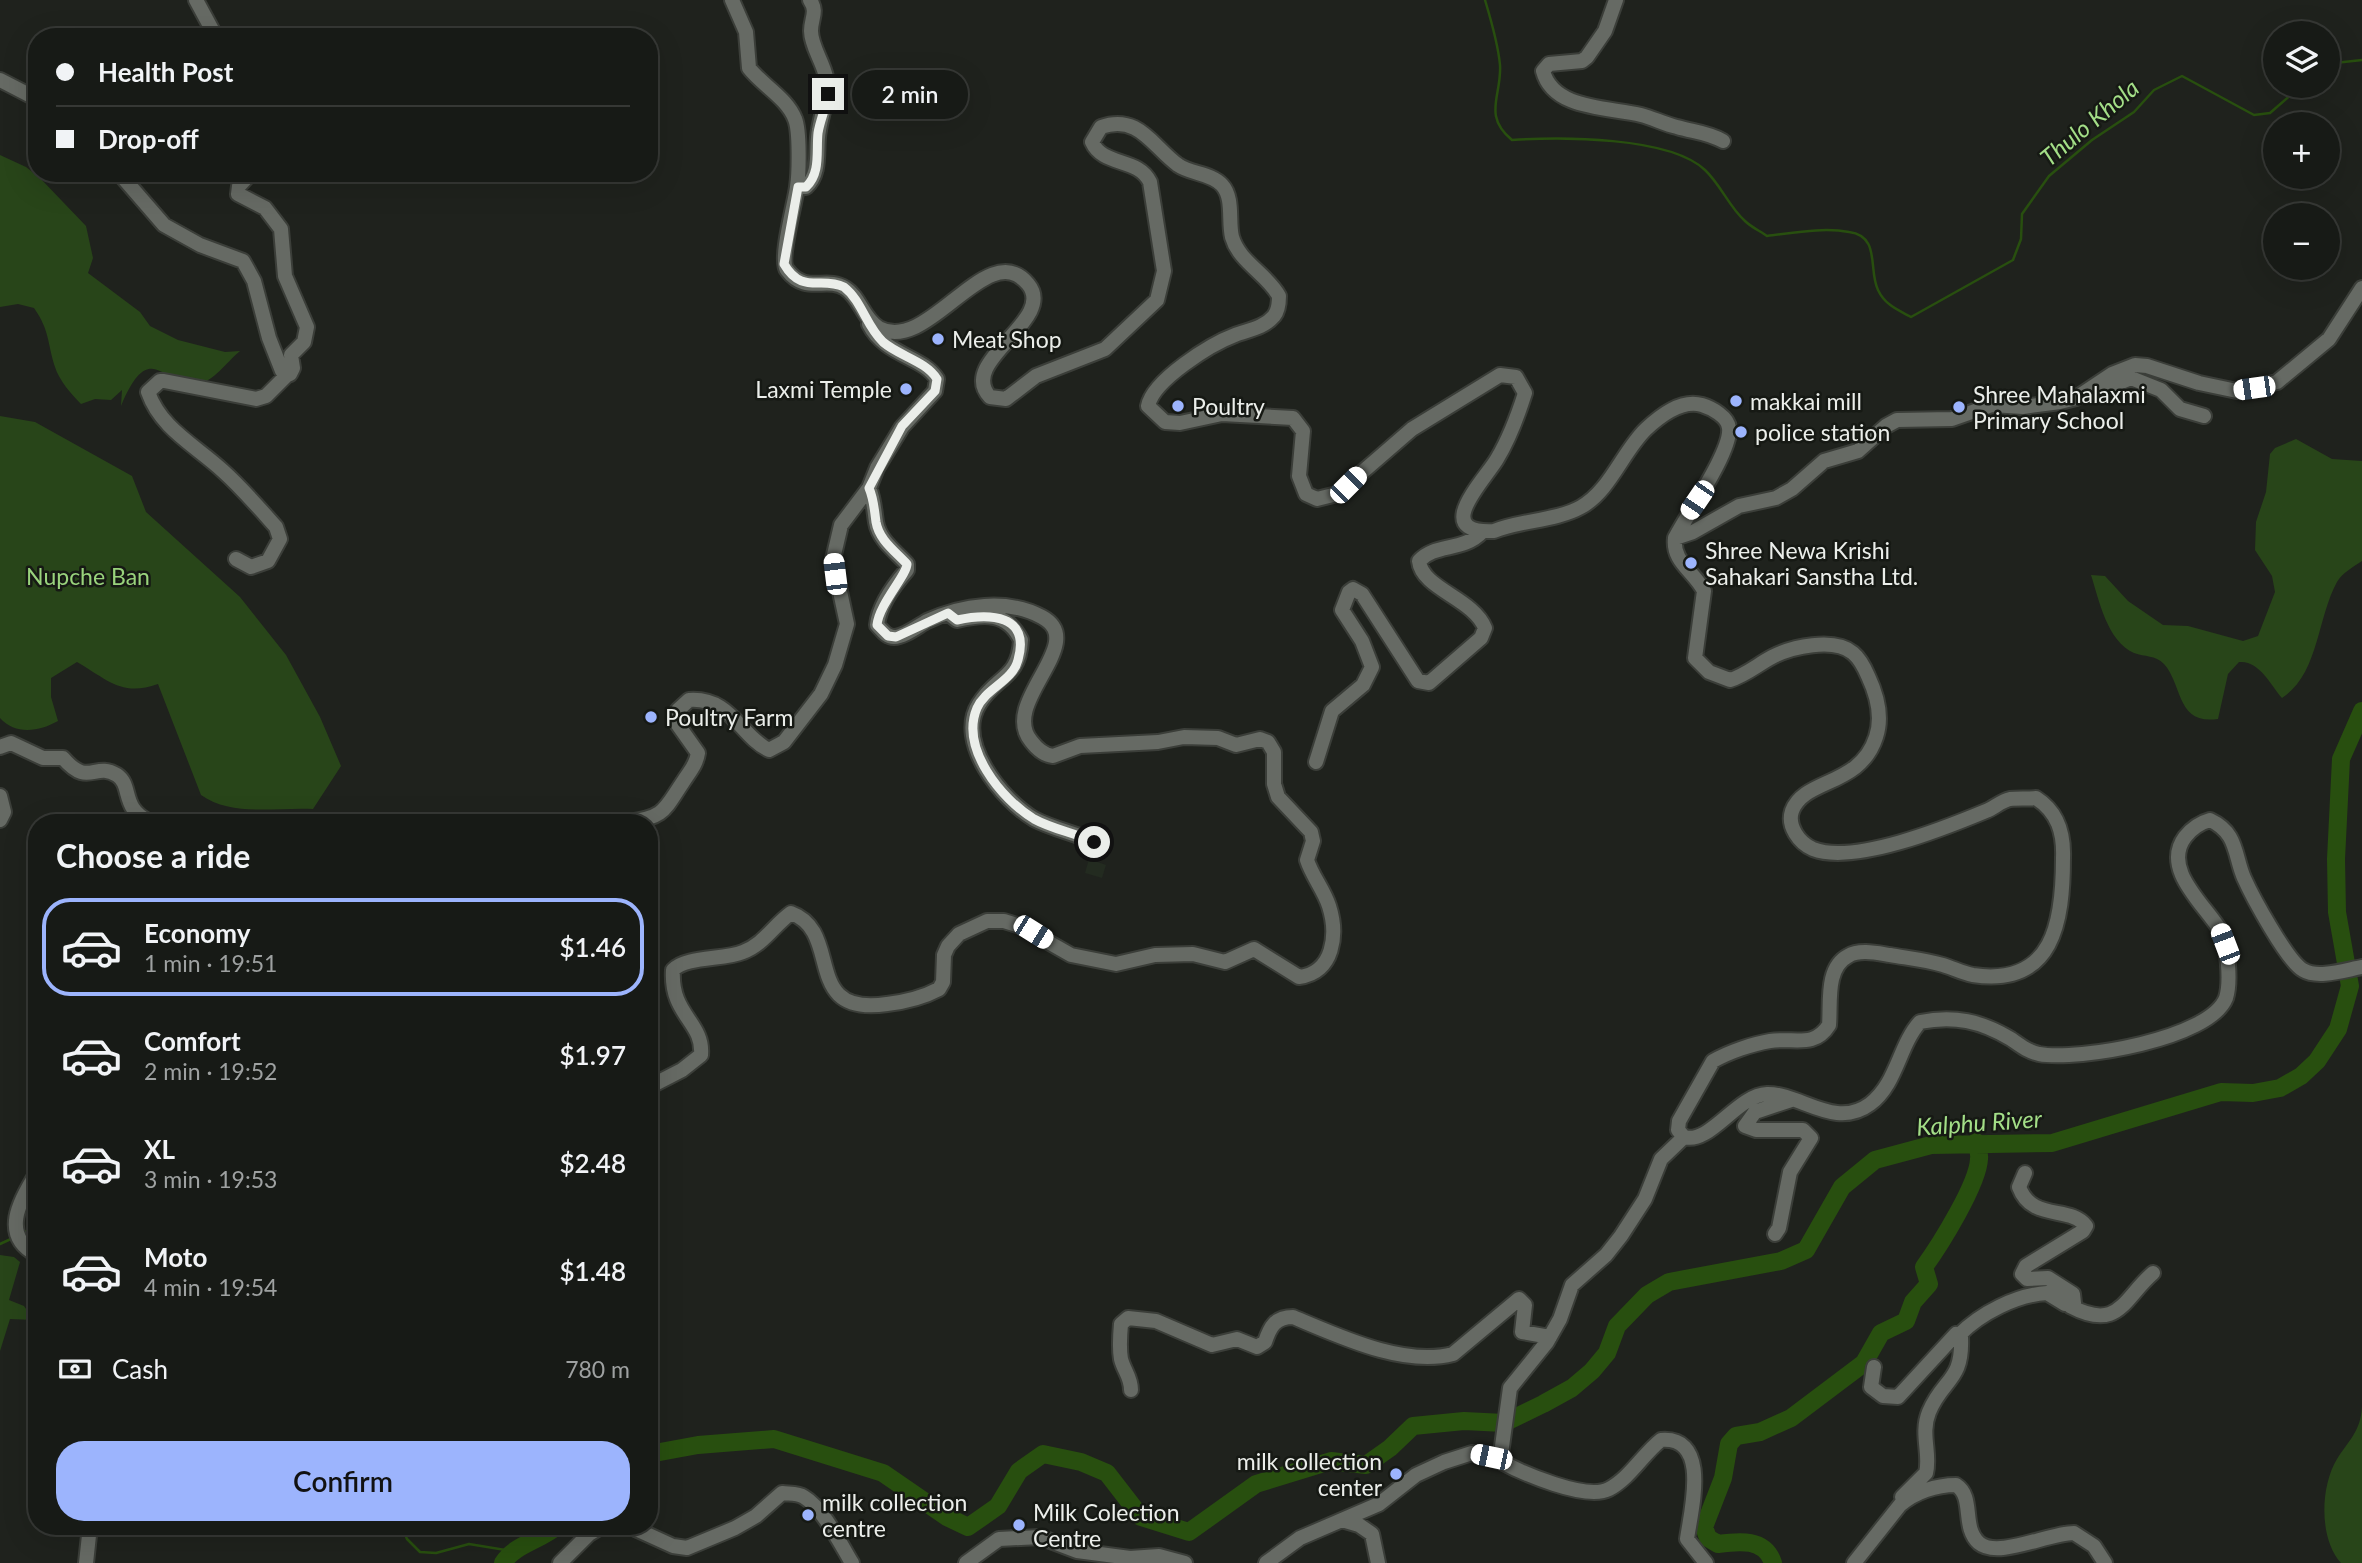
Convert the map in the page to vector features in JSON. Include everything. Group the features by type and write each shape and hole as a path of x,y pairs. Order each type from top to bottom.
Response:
{"street":[{"path":"196,0 211,28"},
{"path":"657,814 667,809 697,763 698,753 676,722 678,710 689,700 708,702 730,713 769,750 784,742 821,694 831,677 847,624 833,559 841,525 869,488 902,426 935,391 937,379 926,366 899,355 880,339 844,287 837,284 814,286 802,282 784,264 798,187 796,120 783,101 749,68 746,32 732,0"},
{"path":"798,187 806,187 816,169 818,133 828,94 822,62 811,31 815,15 810,0"},
{"path":"1616,0 1596,48 1582,61 1549,64 1543,71 1546,80 1562,95 1583,105 1632,113 1679,128 1706,131 1723,141"},
{"path":"0,80 28,94"},
{"path":"864,313 881,329 911,327 936,316 989,276 1009,272 1020,276 1031,287 1033,304 1023,322 990,361 983,377 986,393 1000,400 1036,376 1065,363 1094,356 1105,349 1157,300 1163,281 1157,213 1146,174 1131,164 1097,151 1092,142 1101,127 1118,123 1130,125 1148,135 1177,164 1214,179 1224,187 1238,250 1279,296 1274,316 1263,325 1206,351 1167,380 1149,400 1148,406 1166,422 1181,423 1222,414 1293,418 1303,431 1299,476 1306,495 1317,499 1338,494 1392,445 1437,412 1488,380 1511,374 1516,377 1525,393 1522,403 1497,458 1476,487 1463,513 1465,521 1472,529 1482,532 1581,507 1597,494 1629,447 1644,431 1673,409 1697,403 1725,418 1729,427 1728,437 1709,480 1675,538 1674,546 1682,564 1704,590 1695,658 1709,672 1730,680 1783,652 1829,646 1853,653 1874,689 1879,726 1869,754 1852,773 1807,795 1793,808 1793,829 1803,843 1832,853 1871,850 1986,811 2007,799 2036,799 2045,804 2055,816 2063,843 2062,894 2055,924 2042,959 2033,967 2019,972 1975,975 1944,965 1888,955 1855,953 1847,956 1834,971 1829,1025 1825,1031 1811,1041 1772,1041 1713,1061 1679,1121 1678,1130 1684,1137 1694,1138 1715,1125 1742,1102 1760,1095 1783,1096 1820,1111 1856,1111 1870,1105 1892,1077 1920,1022 1954,1018 1971,1020 2025,1050 2042,1054 2130,1048 2151,1043 2207,1018 2226,997 2228,955 2220,930 2190,890 2178,857 2180,844 2200,822 2210,820 2231,836 2251,893 2295,963 2303,970 2316,974 2362,967"},
{"path":"127,182 164,225 200,245 243,261 254,281 269,338 282,372 287,375"},
{"path":"236,559 250,567 268,561 280,539 276,527 223,471 169,427 155,411 148,392 164,381 256,399 266,396 293,368 291,355 304,342 307,327 285,276 277,221 260,204 238,194 243,182"},
{"path":"2076,398 2112,374 2135,365 2237,391 2277,382 2329,339 2362,288"},
{"path":"1675,538 1693,532 1739,506 1776,498 1793,489 1824,461 1858,451 1886,426 1897,420 1952,419 1992,405 2039,406 2087,397 2131,378 2161,390 2180,409 2204,416"},
{"path":"658,1082 694,1062 701,1055 699,1036 675,1000 673,970 691,961 742,953 765,939 791,913 804,918 813,931 830,983 851,1004 861,1006 893,1003 939,989 943,982 944,955 948,946 959,934 988,921 1004,921 1020,926 1071,955 1116,964 1155,955 1193,954 1225,962 1254,949 1299,977 1314,974 1328,961 1332,951 1329,907 1307,860 1314,841 1311,832 1278,797 1274,784 1274,752 1268,742 1260,740 1236,745 1218,738 1184,737 1158,742 1080,746 1049,756 1026,734 1024,720 1035,685 1054,651 1057,636 1053,626 1036,614 1002,606 972,605 896,637 888,636 877,625 888,596 907,570 907,564 881,536 876,524 876,502 869,488"},
{"path":"1316,762 1332,711 1363,685 1372,667 1366,649 1342,610 1349,592 1353,589 1362,594 1418,681 1429,683 1480,638 1485,628 1475,610 1425,574 1419,561 1431,551 1454,548 1473,541 1482,532"},
{"path":"948,613 957,620 977,615 995,616 1008,622 1021,640 1017,664 984,697 975,713 972,726 980,762 1023,811 1046,824 1094,842"},
{"path":"0,747 11,743 43,758 63,758 77,772 84,774 104,771 115,774 120,778 130,809 138,814"},
{"path":"0,796 4,812 0,820"},
{"path":"1775,1234 1779,1228 1790,1172 1811,1139 1803,1130 1756,1130 1745,1126 1755,1112 1791,1100"},
{"path":"1500,1461 1510,1388 1550,1337 1572,1285 1606,1255 1621,1236 1645,1199 1661,1159 1684,1137"},
{"path":"2025,1173 2019,1187 2028,1199 2048,1213 2078,1218 2086,1226 2083,1231 2026,1266 2022,1275 2026,1279 2048,1278 2073,1294 2076,1300 2070,1306"},
{"path":"28,1186 17,1203 10,1227 28,1251"},
{"path":"1874,1367 1871,1387 1875,1392 1898,1397 1940,1354 1950,1338 1959,1335 1982,1316 2027,1296 2047,1293 2070,1306 2100,1315 2111,1312 2130,1300 2152,1273"},
{"path":"1131,1391 1131,1380 1121,1360 1120,1340 1121,1324 1128,1318 1156,1321 1212,1345 1237,1339 1257,1347 1265,1342 1270,1326 1284,1317 1293,1317 1361,1344 1413,1357 1439,1358 1453,1354 1519,1299 1525,1305 1522,1332 1528,1336 1550,1337"},
{"path":"1900,1505 1902,1497 1926,1473 1924,1444 1927,1420 1930,1411 1961,1364 1962,1340 1959,1335"},
{"path":"1266,1563 1300,1538 1379,1504 1416,1475 1451,1459 1472,1453 1500,1461 1547,1481 1580,1490 1602,1491 1623,1478 1661,1440 1674,1440 1682,1444 1693,1462 1695,1474 1686,1539 1706,1563"},
{"path":"1854,1563 1900,1505 1936,1486 1955,1485 1965,1494 1973,1535 1988,1548 1998,1550 2038,1538 2074,1533 2094,1546 2105,1563"},
{"path":"650,1535 687,1548 756,1516 782,1493 792,1494 804,1496 811,1504 845,1545 852,1563"},
{"path":"1342,1520 1359,1525 1372,1534 1378,1563"},
{"path":"86,1563 89,1535"},
{"path":"560,1563 588,1535"},
{"path":"966,1563 999,1539 1040,1537 1077,1551 1130,1558 1159,1556 1185,1563"}],"shaded area":[{"path":"1089,859 1106,865 1102,878 1085,873"}],"green space":[{"path":"0,155 28,169 28,182 44,182 86,226 93,258 88,273 140,312 150,326 178,340 225,352 240,351 202,383 189,384 159,370 150,369 141,373 132,384 121,406 122,390 111,400 95,399 81,404 57,372 46,330 34,308 18,304 0,307"},
{"name":"Nupche Ban","path":"0,416 35,422 132,476 146,512 240,597 286,655 320,717 341,766 313,809 241,809 213,802 201,795 158,684 135,689 116,685 77,662 51,678 51,697 58,721 28,730 6,724 0,718"},
{"path":"2296,439 2332,459 2362,461 2362,561 2337,582 2310,660 2294,688 2282,698 2258,669 2246,662 2239,662 2228,674 2218,719 2195,716 2182,702 2170,673 2161,661 2134,653 2117,639 2105,619 2091,575 2105,576 2128,601 2163,625 2188,626 2243,641 2258,636 2275,592 2272,576 2255,550 2256,522 2266,492 2270,454 2275,448"},
{"path":"0,1255 14,1257 20,1262 9,1300 24,1306 28,1312 28,1320 10,1319 0,1351"},
{"path":"2362,1406 2362,1563 2341,1563 2329,1541 2324,1512 2325,1498 2331,1471 2357,1429"}],"waterway":[{"name":"Thulo Khola","path":"1485,0 1500,65 1496,113 1503,131 1512,140 1613,141 1641,145 1688,159 1711,176 1745,221 1767,236 1829,230 1859,235 1870,247 1875,282 1884,300 1911,317 2013,260 2021,239 2022,214 2049,176 2092,140 2134,112 2154,90 2182,76 2254,115 2270,113 2287,98"},
{"name":"Thulo Khola","path":"2340,62 2362,60"},
{"name":"Kalphu River","path":"658,1452 698,1445 774,1439 883,1473 947,1517 968,1527 998,1506 1019,1471 1043,1454 1081,1462 1107,1473 1141,1517 1189,1532 1256,1484 1331,1461 1366,1465 1390,1448 1413,1426 1464,1421 1504,1423 1543,1404 1572,1388 1592,1371 1607,1353 1617,1326 1647,1295 1669,1282 1781,1261 1806,1250 1842,1187 1875,1160 1931,1145 2052,1143 2221,1092 2253,1093 2280,1088 2301,1076 2317,1061 2338,1029 2350,986 2337,912 2336,859 2341,759 2362,711"},
{"path":"1773,1563 1758,1545 1743,1542 1718,1544 1708,1538 1704,1527 1723,1478 1729,1444 1736,1436 1760,1432 1791,1418 1864,1363 1881,1333 1906,1321 1913,1302 1929,1284 1924,1267 1948,1230 1972,1183 1979,1159 1976,1142"},
{"path":"22,1233 28,1230"},
{"path":"0,1244 13,1238"},
{"path":"405,1535 420,1552 436,1553 469,1544 511,1551"},
{"name":"Kalphu River","path":"503,1563 520,1547 544,1535"}],"place":[{"name":"Meat Shop","path":"938,339"},
{"name":"Laxmi Temple","path":"906,389"},
{"name":"makkai mill","path":"1736,401"},
{"name":"Poultry","path":"1178,406"},
{"name":"Shree Mahalaxmi Primary School","path":"1959,407"},
{"name":"police station","path":"1741,432"},
{"name":"Shree Newa Krishi Sahakari Sanstha Ltd.","path":"1691,563"},
{"name":"Poultry Farm","path":"651,717"},
{"name":"milk collection center","path":"1396,1474"},
{"name":"milk collection centre","path":"808,1515"},
{"name":"Milk Colection Centre","path":"1019,1525"}],"route":[{"path":"828,94 818,133 816,169 806,187 798,187 791,212 784,264 788,271 802,282 814,286 837,284 844,287 880,339 899,355 926,366 937,379 935,391 902,426 886,451 869,488 876,502 876,524 881,536 907,564 907,570 888,596 877,625 888,636 896,637 948,613 957,620 977,615 995,616 1016,629 1021,640 1017,664 978,705 972,726 980,762 1023,811 1046,824 1094,842"}]}
